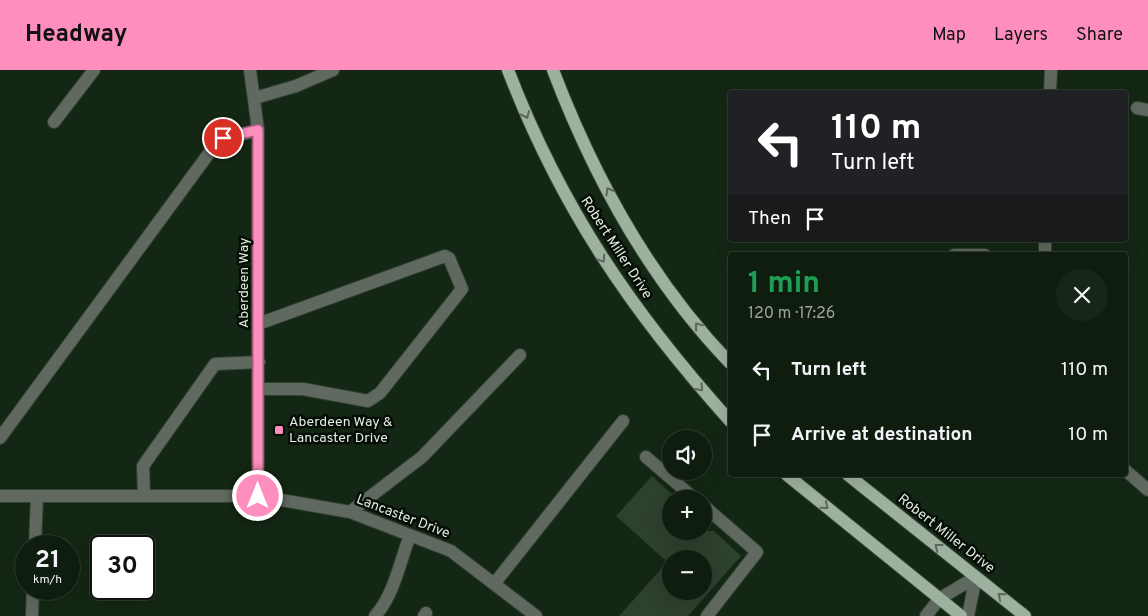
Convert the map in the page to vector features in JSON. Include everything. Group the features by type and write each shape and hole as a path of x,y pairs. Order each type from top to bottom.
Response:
{"main road":[{"name":"Robert Miller Drive","path":"508,70 525,114 566,197 594,246 626,294 679,365 728,420"},
{"name":"Robert Miller Drive","path":"553,70 596,169 654,267 708,341 728,361"},
{"path":"789,477 961,616"},
{"name":"Robert Miller Drive","path":"851,477 1025,616"}],"street":[{"path":"54,122 94,70"},
{"name":"Aberdeen Way","path":"250,70 256,98 258,130 258,496"},
{"path":"256,98 296,86 333,70"},
{"path":"1050,90 1051,70"},
{"path":"0,438 218,141 258,130"},
{"path":"258,324 445,256 449,258 462,288 380,394 368,401 303,390 258,389"},
{"path":"350,512 422,457 520,354"},
{"path":"144,495 143,466 215,364 259,362"},
{"path":"494,584 623,421"},
{"path":"646,457 684,490"},
{"path":"1128,473 1148,490"},
{"name":"Lancaster Drive","path":"0,496 258,496 350,512 451,551 536,616"},
{"path":"35,535 37,496"},
{"path":"707,616 757,552 712,513"},
{"path":"375,616 383,607 410,535"},
{"path":"926,616 939,599 976,577"},
{"path":"968,616 976,577"},
{"path":"32,616 33,600"}],"building":[{"path":"652,476 667,490 662,490 662,540 712,540 712,531 714,531 741,556 712,589 712,550 662,550 662,557 616,516"},
{"path":"662,568 662,600 702,600 688,616 619,616"}],"place":[{"name":"Aberdeen Way & Lancaster Drive","path":"279,430"}],"route":[{"path":"223,138 258,130 258,496"}]}
